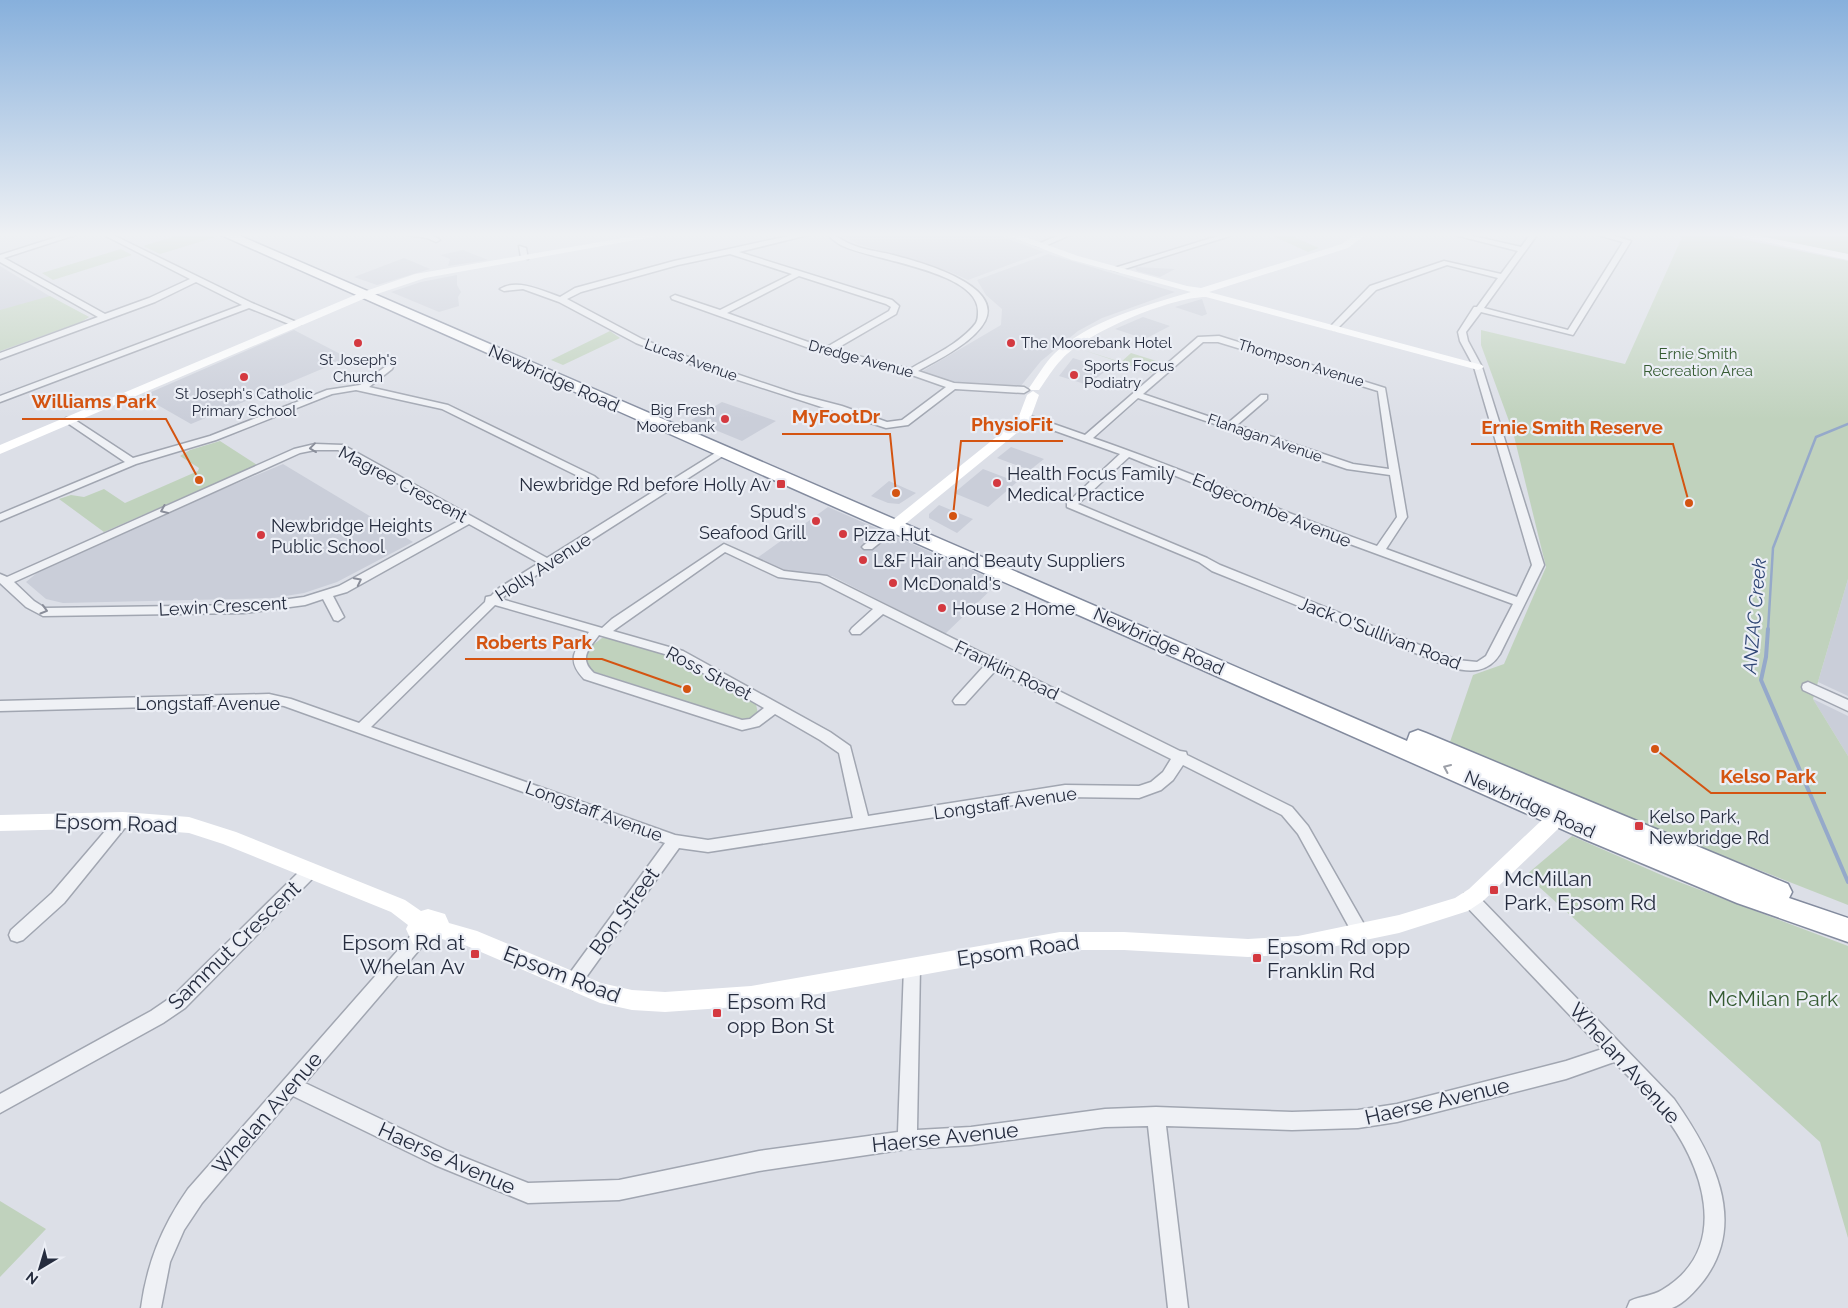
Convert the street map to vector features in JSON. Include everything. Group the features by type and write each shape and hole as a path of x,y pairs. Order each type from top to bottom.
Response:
{"highway":[{"name":"Newbridge Road","path":"380,296 723,452 899,522"},
{"name":"Newbridge Road","path":"380,296 1558,808 1746,895 1844,920"}],"street":[{"path":"67,296 104,317"},
{"path":"0,356 160,296"},
{"path":"231,296 292,322"},
{"path":"0,450 292,322 360,296"},
{"name":"Lucas Avenue","path":"550,296 562,300 638,341 698,364 793,396 839,408 894,428 909,421 953,386"},
{"path":"562,300 565,296"},
{"path":"721,313 754,296"},
{"path":"826,351 893,312 896,308 889,302 871,296"},
{"path":"912,372 970,334 979,325 984,312 984,304 979,296"},
{"path":"868,547 997,444 1025,417 1031,391 1058,356 1094,331 1120,318 1188,296"},
{"path":"1215,296 1478,367"},
{"path":"1333,328 1365,296"},
{"name":"Jack O'Sullivan Road","path":"1127,453 1071,505 1203,560 1216,568 1454,664 1472,668 1486,664 1491,659 1538,565 1478,367 1464,341 1462,332 1487,296"},
{"path":"1477,309 1570,333 1593,296"},
{"name":"Dredge Avenue","path":"675,297 826,351 887,364 953,386 1031,391"},
{"path":"0,399 249,305"},
{"name":"Thompson Avenue","path":"1086,439 1201,339 1211,337 1367,383 1382,390 1402,517 1379,551"},
{"path":"362,388 389,367"},
{"path":"0,518 132,462 213,438 330,392 362,388 445,408 590,478 604,488"},
{"name":"Flanagan Avenue","path":"1137,394 1351,467 1395,473"},
{"path":"1230,426 1264,397"},
{"name":"Edgecombe Avenue","path":"1025,417 1229,492 1286,518 1520,602"},
{"path":"69,420 132,462"},
{"name":"Magree Crescent","path":"2,579 288,455 315,447 340,447 548,563"},
{"name":"Holly Avenue","path":"362,728 490,600 723,452"},
{"name":"Lewin Crescent","path":"2,579 30,604 44,612 244,609 305,601 327,596 470,519"},
{"name":"Franklin Road","path":"601,631 724,547 782,574 823,579 1275,803 1297,821 1361,932"},
{"path":"327,596 338,617"},
{"name":"Ross Street","path":"490,600 679,654 826,736 845,750 862,823"},
{"path":"856,631 882,608"},
{"path":"601,631 579,654 578,662 582,670 589,676 742,725 754,723 774,707"},
{"path":"960,701 994,664"},
{"path":"1808,687 1848,706"},
{"name":"Longstaff Avenue","path":"0,706 268,700 300,706 675,841 708,846 726,845 1065,791 1139,792 1156,786 1168,776 1181,756"},
{"name":"Epsom Road","path":"0,823 123,820 165,822 198,828 228,838 398,906 426,930 470,938 573,982 617,997 665,1002 751,996 1060,941 1099,940 1263,948 1298,945 1361,932 1433,916 1470,899 1551,824 1558,808"},
{"path":"17,935 58,898 123,820"},
{"name":"Bon Street","path":"573,982 675,841"},
{"name":"Sammut Crescent","path":"0,1104 157,1017 179,1002 310,871"},
{"name":"Whelan Avenue","path":"1470,899 1668,1105 1686,1130 1702,1161 1712,1190 1715,1216 1713,1240 1707,1258 1696,1275 1665,1300 1637,1308"},
{"name":"Whelan Avenue","path":"151,1308 155,1271 180,1216 195,1196 426,930"},
{"path":"907,1140 912,967"},
{"name":"Haerse Avenue","path":"291,1086 442,1158 528,1193 619,1190 759,1161 907,1140 972,1136 1105,1118 1156,1116 1292,1121 1358,1119 1396,1113 1566,1070 1617,1052"},
{"path":"1156,1116 1178,1308"}],"shaded area":[{"path":"0,296 50,296 89,317 81,322 0,351"},
{"path":"401,296 459,296 459,306 439,312"},
{"path":"987,296 1164,296 1102,318 1078,331 1041,361 1020,387 956,383 921,372 1001,325 1002,309"},
{"path":"1202,299 1207,314 1202,316 1175,307"},
{"path":"1143,317 1170,326 1145,339 1115,329"},
{"name":"St Joseph's Catholic Primary School","path":"294,330 348,358 191,424 142,396"},
{"path":"1073,358 1108,369 1088,385 1059,376"},
{"path":"722,402 776,421 742,441 691,420"},
{"path":"1011,447 1044,459 1030,470 997,458"},
{"name":"Newbridge Heights Public School","path":"283,464 413,542 337,582 304,593 273,598 63,603 46,599 26,582 38,572 190,503"},
{"path":"983,469 1017,482 988,507 954,493"},
{"path":"889,481 916,493 899,504 888,503 871,496"},
{"path":"939,505 973,519 957,533 929,518 929,514"},
{"path":"828,507 999,582 945,634 832,576 791,573 757,558"},
{"path":"1848,579 1848,696 1818,682"},
{"path":"1813,699 1848,716 1848,756"}],"green space":[{"path":"50,296 89,317 81,322 0,351 0,310"},
{"name":"Ernie Smith Recreation Area","path":"1656,296 1848,296 1848,579 1813,699 1848,756 1848,905 1584,801 1450,742 1473,675 1504,664 1546,567 1513,432 1481,345 1481,330 1625,364"},
{"path":"610,331 620,338 563,365 551,360"},
{"path":"1083,350 1121,362 1131,353 1163,363 1152,373"},
{"path":"220,441 257,465 104,532 59,499 71,495 84,497 104,489 125,503 198,471 199,468 180,456 190,450"},
{"path":"602,638 609,638 669,655 756,704 758,714 753,718 741,719 589,670 584,659 589,648"},
{"name":"McMilan Park","path":"1572,836 1666,877 1848,946 1848,1238 1820,1142 1526,875"},
{"path":"0,1201 46,1229 0,1277"}],"waterway":[{"name":"ANZAC Creek","path":"1768,630 1773,548 1816,437 1848,424"},
{"name":"ANZAC Creek","path":"1768,629 1766,657 1761,680 1848,882"}],"place":[{"name":"St Joseph's Church","path":"358,343"},
{"name":"The Moorebank Hotel","path":"1011,343"},
{"name":"Sports Focus Podiatry","path":"1074,375"},
{"name":"St Joseph's Catholic Primary School","path":"244,377"},
{"name":"Big Fresh Moorebank","path":"725,419"},
{"name":"Williams Park","path":"199,480"},
{"name":"Health Focus Family Medical Practice","path":"997,483"},
{"name":"Newbridge Rd before Holly Av","path":"781,484"},
{"name":"MyFootDr","path":"896,493"},
{"name":"Ernie Smith Reserve","path":"1689,503"},
{"name":"PhysioFit","path":"953,516"},
{"name":"Spud's Seafood Grill","path":"816,521"},
{"name":"Pizza Hut","path":"843,534"},
{"name":"Newbridge Heights Public School","path":"261,535"},
{"name":"L&F Hair and Beauty Suppliers","path":"863,560"},
{"name":"McDonald's","path":"893,583"},
{"name":"House 2 Home","path":"942,608"},
{"name":"Roberts Park","path":"687,689"},
{"name":"Kelso Park","path":"1655,749"},
{"name":"Kelso Park, Newbridge Rd","path":"1639,826"},
{"name":"McMillan Park, Epsom Rd","path":"1494,890"},
{"name":"Epsom Rd at Whelan Av","path":"475,954"},
{"name":"Epsom Rd opp Franklin Rd","path":"1257,958"},
{"name":"Epsom Rd opp Bon St","path":"717,1013"}]}
